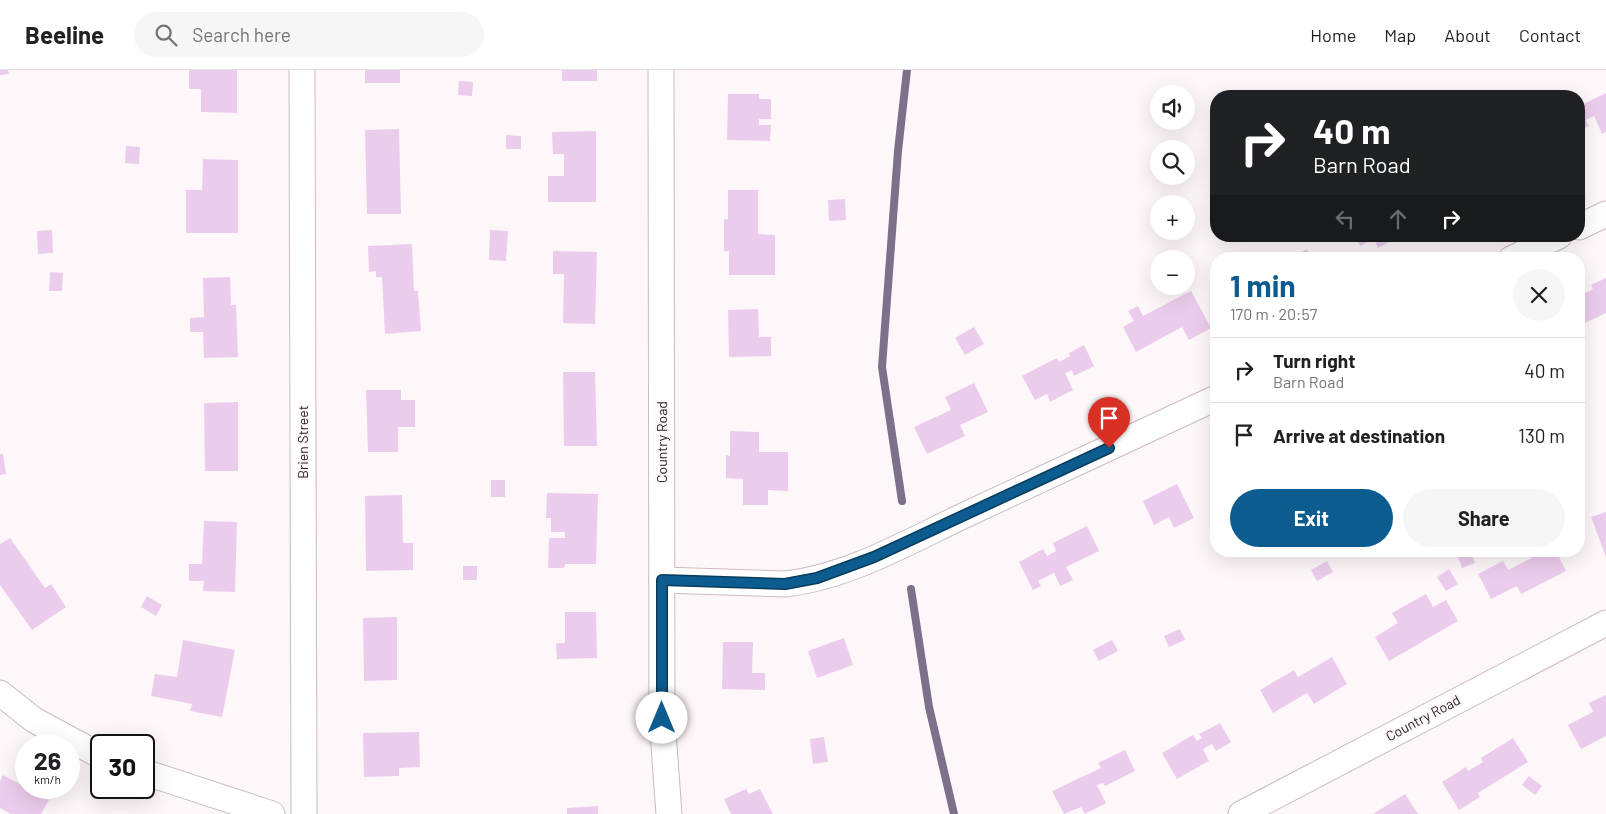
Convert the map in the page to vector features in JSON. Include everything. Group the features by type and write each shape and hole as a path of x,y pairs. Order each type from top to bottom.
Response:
{"street":[{"name":"Brien Street","path":"302,70 304,814"},
{"name":"Country Road","path":"661,70 662,718 669,814"},
{"path":"1585,224 1606,214"},
{"path":"1526,252 1547,242"},
{"path":"662,580 776,584 817,578 874,557 1210,401"},
{"name":"Country Road","path":"1245,813 1606,623"},
{"path":"0,693 34,720 90,750"},
{"path":"155,776 272,814"}],"building":[{"path":"0,70 8,70 9,74 0,75"},
{"path":"189,70 237,70 237,113 201,112 201,89 189,89"},
{"path":"365,70 400,70 400,83 365,83"},
{"path":"562,70 597,70 597,81 562,81"},
{"path":"459,81 473,82 472,96 458,95"},
{"path":"1606,93 1606,132 1602,134 1594,116 1586,120 1589,126 1585,128 1585,103"},
{"path":"728,94 759,94 759,99 771,99 771,119 759,119 759,125 771,125 770,141 727,140"},
{"path":"399,129 401,214 367,214 365,130"},
{"path":"596,131 596,202 548,202 548,176 564,176 564,154 553,154 552,132"},
{"path":"506,135 521,136 521,149 506,149"},
{"path":"126,146 140,147 139,164 125,163"},
{"path":"203,159 238,160 238,233 186,233 186,190 202,190"},
{"path":"728,190 758,190 758,234 775,235 775,275 729,275 729,251 724,251 724,219 728,219"},
{"path":"845,199 846,220 829,221 828,200"},
{"path":"52,230 53,253 38,254 37,231"},
{"path":"490,230 508,231 506,261 489,260"},
{"path":"1358,242 1368,242 1360,246"},
{"path":"1375,242 1389,242 1378,248"},
{"path":"412,244 414,291 418,291 421,331 385,334 382,277 376,277 376,271 369,272 368,246"},
{"path":"553,251 597,252 595,324 563,323 564,274 553,274"},
{"path":"50,272 63,273 62,291 49,291"},
{"path":"230,277 231,305 236,305 238,357 204,358 203,332 190,332 190,318 204,317 203,278"},
{"path":"1606,278 1606,313 1585,323 1585,293 1593,289 1591,285"},
{"path":"1183,295 1193,295 1210,329 1189,340 1182,327 1136,352 1123,327 1134,321 1128,311 1138,306 1143,316"},
{"path":"758,309 759,337 771,337 771,356 729,357 728,310"},
{"path":"974,327 984,344 965,355 955,338"},
{"path":"1084,345 1094,366 1074,376 1072,370 1065,373 1073,390 1050,402 1047,394 1035,400 1022,376 1057,358 1059,362 1070,356 1069,353"},
{"path":"563,372 595,372 597,446 564,446"},
{"path":"974,383 988,412 960,425 965,436 927,454 914,427 951,410 945,397"},
{"path":"366,390 401,390 401,400 415,400 415,427 398,427 398,452 368,452"},
{"path":"238,402 238,471 205,471 204,403"},
{"path":"730,431 759,432 759,452 788,452 788,491 768,490 768,505 743,505 743,479 726,478 726,455 730,456"},
{"path":"0,454 3,454 6,474 0,475"},
{"path":"491,480 505,480 505,497 491,497"},
{"path":"1177,484 1194,518 1174,528 1169,517 1154,525 1143,501"},
{"path":"547,493 598,494 596,564 565,564 564,568 548,568 549,538 565,538 565,532 551,532 551,518 546,518"},
{"path":"402,495 403,543 413,543 413,570 366,571 365,496"},
{"path":"1606,512 1606,557 1591,517"},
{"path":"204,521 237,522 235,592 203,591 204,581 189,581 189,564 202,564"},
{"path":"1087,526 1099,551 1066,567 1073,580 1060,586 1054,573 1038,581 1041,586 1033,590 1019,562 1043,549 1047,556 1056,551 1053,543"},
{"path":"10,538 45,588 51,584 66,607 32,630 0,585 0,544"},
{"path":"1458,557 1473,557 1475,563 1462,568"},
{"path":"1533,557 1559,557 1566,571 1521,594 1517,586 1491,599 1478,574 1503,561 1508,570"},
{"path":"1327,561 1333,572 1317,581 1311,570"},
{"path":"463,566 477,566 477,580 463,580"},
{"path":"1449,569 1458,584 1446,591 1437,577"},
{"path":"1426,594 1433,607 1446,600 1458,621 1389,661 1375,637 1398,623 1392,613"},
{"path":"147,596 162,605 156,616 141,607"},
{"path":"565,612 596,612 597,658 557,659 556,643 565,643"},
{"path":"397,617 397,680 364,681 363,618"},
{"path":"1180,629 1185,640 1169,647 1164,636"},
{"path":"844,638 853,665 817,678 808,651"},
{"path":"183,640 235,650 222,717 190,711 192,704 151,696 155,674 177,677"},
{"path":"1112,640 1118,651 1099,661 1093,650"},
{"path":"723,642 753,642 752,673 765,673 765,690 722,689"},
{"path":"1332,657 1347,684 1314,704 1307,693 1273,713 1260,690 1294,670 1298,677"},
{"path":"1606,695 1606,736 1581,749 1568,725 1593,712 1589,703"},
{"path":"1220,723 1231,742 1216,751 1212,744 1203,749 1209,761 1177,779 1162,753 1193,735 1197,741 1202,738 1199,734"},
{"path":"419,732 420,767 399,768 399,776 364,777 363,733"},
{"path":"824,737 828,762 813,764 810,739"},
{"path":"1513,738 1528,762 1478,793 1480,797 1459,810 1442,782 1466,767 1468,771 1483,762 1481,758"},
{"path":"1125,750 1135,771 1105,786 1103,783 1097,785 1106,803 1085,814 1081,807 1064,814 1052,791 1101,768 1098,763"},
{"path":"3,775 15,782 15,799 49,800 41,814 11,814 0,808 0,781"},
{"path":"1529,776 1542,786 1535,795 1522,785"},
{"path":"746,789 749,794 760,789 773,814 731,814 724,799"},
{"path":"1405,794 1418,814 1373,814"},
{"path":"598,806 598,814 567,814 567,808"}],"waterway":[{"path":"902,501 882,367 898,151 907,70"},
{"path":"911,589 929,707 954,814"}],"route":[{"path":"662,718 662,580 785,584 817,578 874,557 1109,448"}]}
